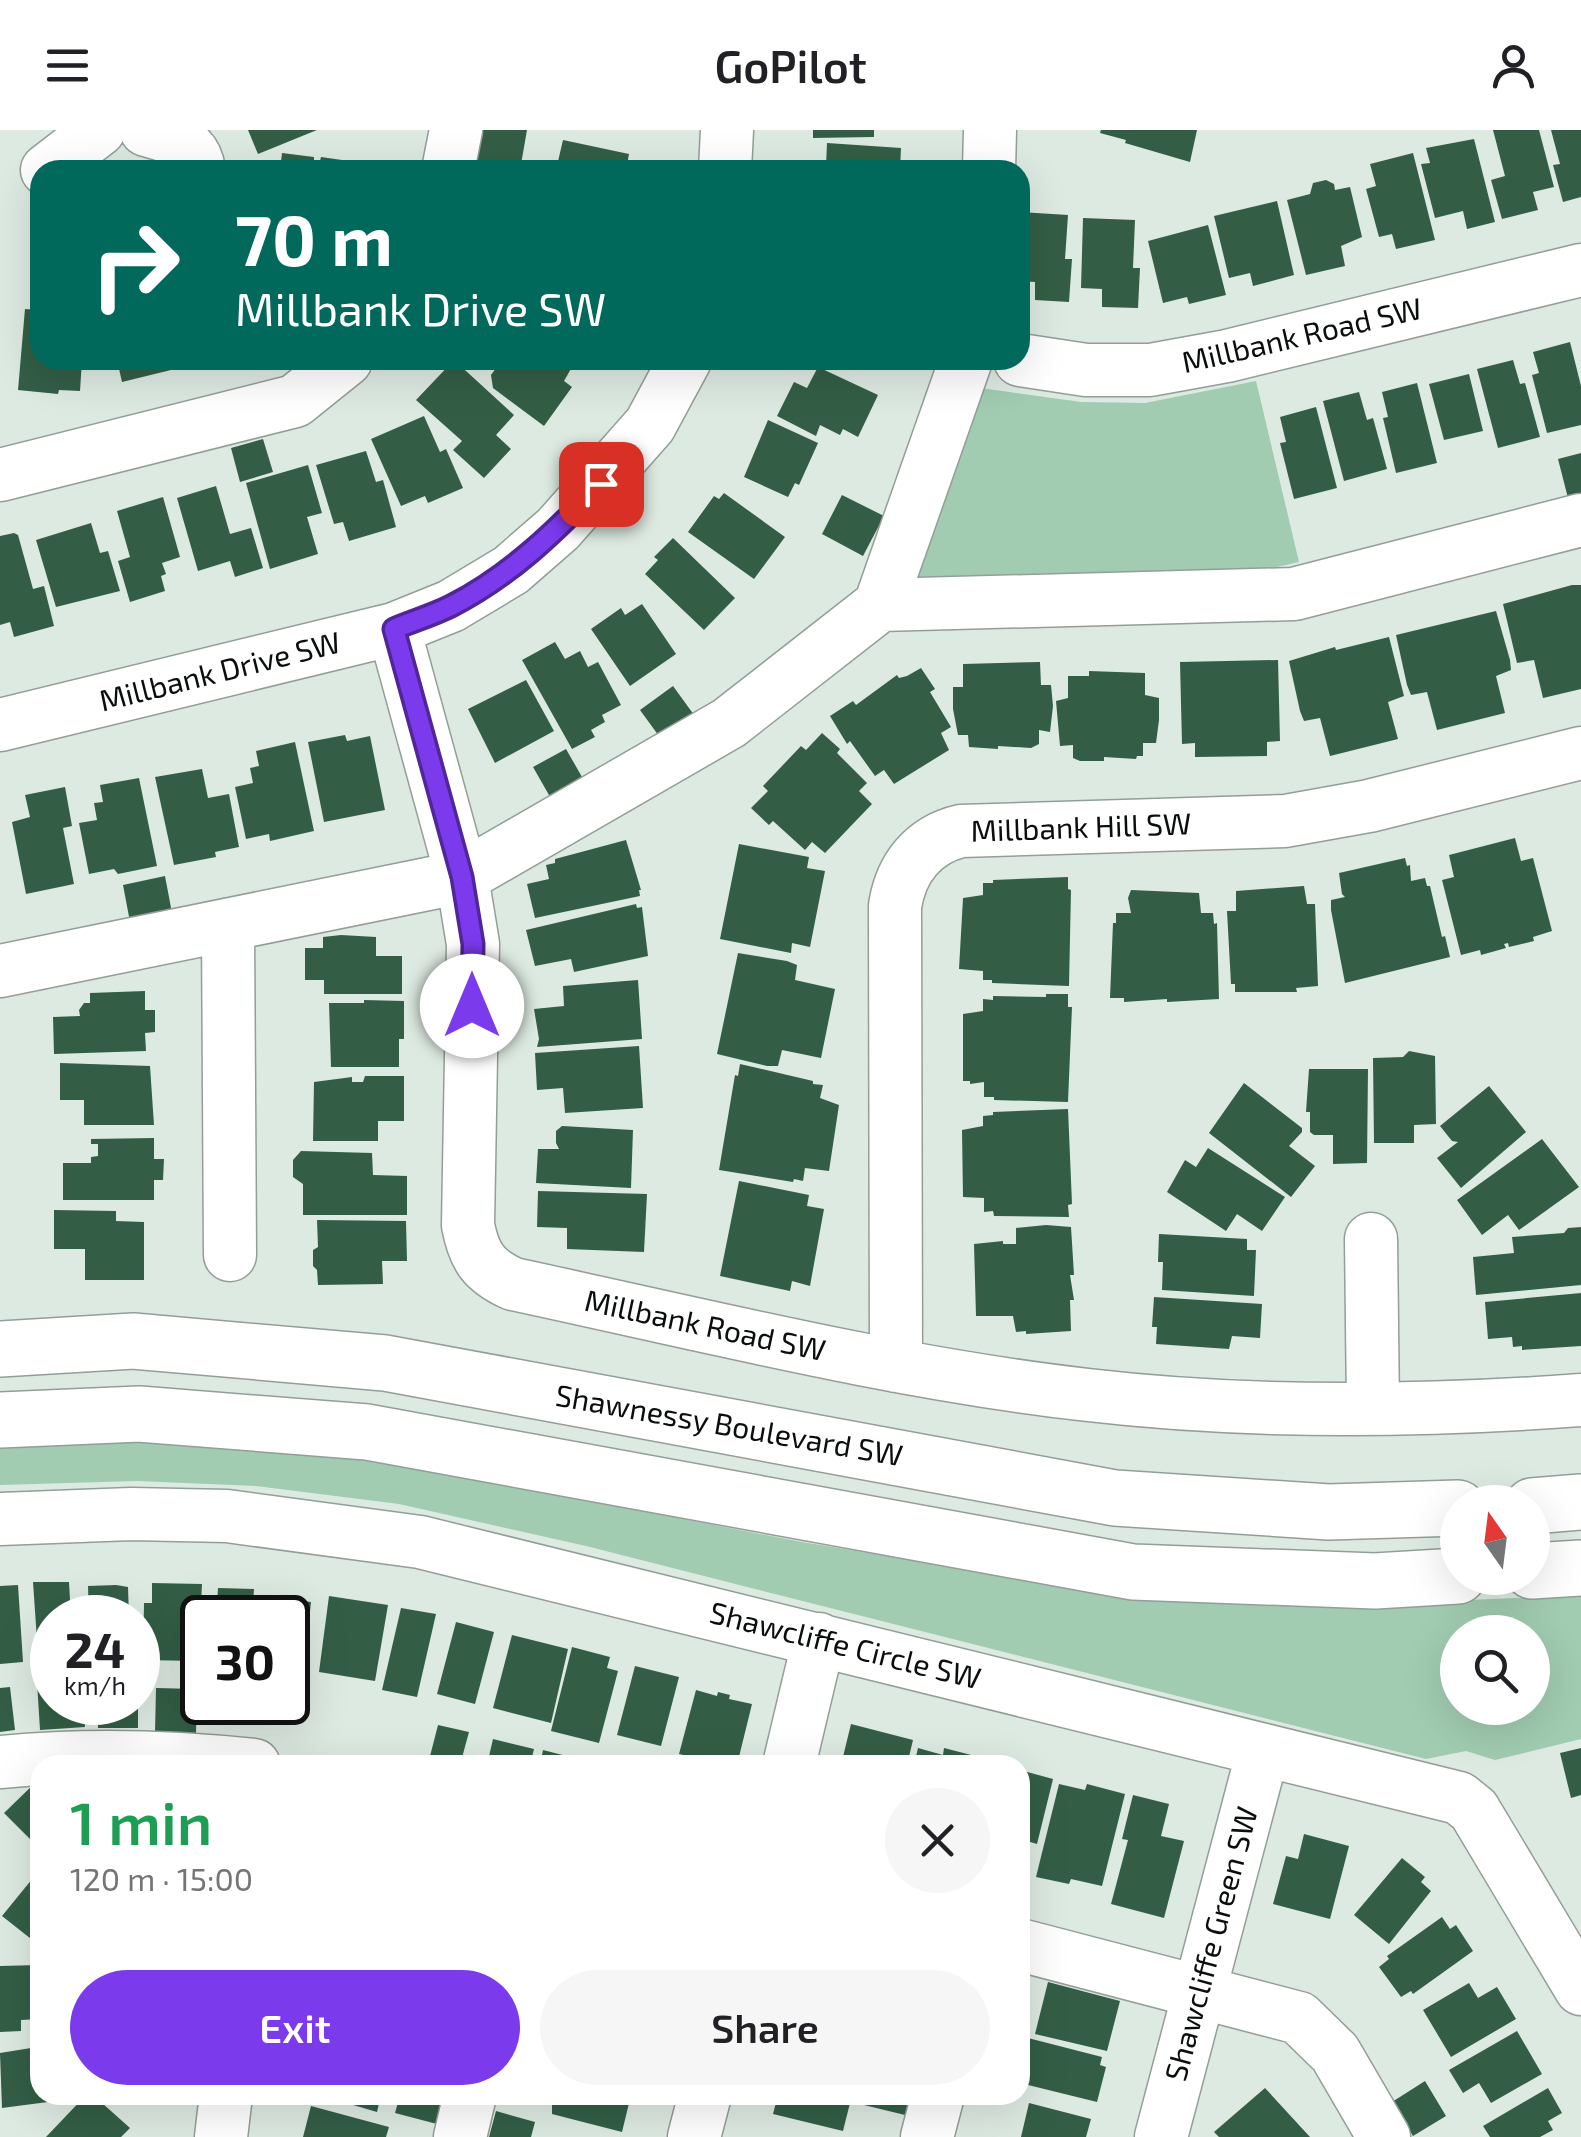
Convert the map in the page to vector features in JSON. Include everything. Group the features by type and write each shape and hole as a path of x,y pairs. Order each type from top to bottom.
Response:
{"main road":[{"name":"Shawnessy Boulevard SW","path":"0,1348 133,1340 385,1363 1115,1498 1329,1512 1440,1509"},
{"path":"0,1420 139,1414 367,1432 1133,1572 1375,1581 1440,1577"},
{"path":"1550,1505 1581,1502"},
{"path":"1550,1570 1581,1568"}],"street":[{"path":"59,160 99,130"},
{"path":"146,130 188,145 196,160"},
{"path":"450,160 456,130"},
{"path":"726,160 727,130"},
{"path":"989,160 990,130"},
{"name":"Millbank Road SW","path":"1030,362 1086,370 1150,370 1227,356 1581,270"},
{"path":"0,475 296,401 334,370"},
{"name":"Millbank Drive SW","path":"0,726 394,629 451,606 511,570 558,529 650,426 680,370"},
{"path":"0,972 462,877 730,722 880,605 962,370"},
{"path":"880,605 1294,594 1581,520"},
{"name":"Millbank Road SW","path":"394,629 462,877 473,944 468,1225 479,1262 492,1274 513,1284 896,1366 1088,1395 1202,1404 1374,1408 1465,1408 1581,1400"},
{"name":"Millbank Hill SW","path":"896,1366 896,906 904,872 930,844 962,830 1240,824 1317,816 1581,753"},
{"path":"228,927 230,1255"},
{"path":"1372,1239 1374,1408"},
{"name":"Shawcliffe Circle SW","path":"0,1520 131,1514 227,1516 420,1542 1460,1798 1474,1810 1581,1989"},
{"path":"791,1755 819,1640"},
{"name":"Shawcliffe Green SW","path":"1161,2137 1263,1752"},
{"path":"0,1762 30,1759"},
{"path":"1030,1948 1299,2018 1335,2053 1384,2137"},
{"path":"221,2137 225,2105"},
{"path":"460,2137 468,2105"},
{"path":"694,2137 702,2105"},
{"path":"928,2137 936,2105"}],"green space":[{"path":"1256,381 1299,562 1273,568 917,577 981,388 1081,402 1145,403"},
{"path":"134,1438 255,1444 405,1465 802,1542 997,1574 1379,1604 1581,1595 1581,1739 1495,1760 1466,1751 1426,1759 586,1546 399,1504 256,1486 137,1481 0,1485 0,1446"}],"building":[{"path":"248,130 317,130 258,154"},
{"path":"483,130 527,130 522,160 477,160"},
{"path":"813,130 874,130 874,137 813,138"},
{"path":"1197,130 1190,162 1125,143 1126,140 1100,133"},
{"path":"1493,130 1539,130 1554,187 1533,192 1538,210 1502,219 1491,180 1505,176"},
{"path":"1551,130 1581,130 1581,197 1563,202 1553,165 1560,164"},
{"path":"1474,139 1495,222 1467,229 1463,211 1435,218 1421,164 1430,163 1426,148"},
{"path":"563,140 629,154 628,160 558,160"},
{"path":"827,143 901,148 900,160 826,160"},
{"path":"282,153 314,157 314,160 281,160"},
{"path":"1413,153 1435,240 1396,249 1392,234 1379,237 1366,189 1376,186 1370,164"},
{"path":"1326,180 1334,184 1335,190 1350,187 1362,237 1341,246 1345,266 1306,275 1287,200 1310,194 1313,183"},
{"path":"1277,201 1294,275 1253,286 1250,273 1229,278 1214,216"},
{"path":"1030,213 1068,215 1065,259 1072,259 1069,302 1035,300 1035,282 1030,282"},
{"path":"1083,218 1135,220 1133,268 1140,268 1138,308 1102,307 1102,289 1081,288"},
{"path":"1208,225 1226,295 1189,304 1187,297 1163,303 1148,241"},
{"path":"25,309 30,309 30,370 81,370 80,391 59,390 58,394 18,390"},
{"path":"1570,342 1581,386 1581,425 1547,433 1532,375 1539,373 1533,352"},
{"path":"1513,360 1520,384 1525,383 1540,437 1498,448 1477,369"},
{"path":"119,370 171,370 122,382"},
{"path":"444,370 465,370 514,415 496,435 511,449 484,478 453,450 462,441 416,400"},
{"path":"495,370 570,370 564,381 572,387 544,426 493,388 491,375"},
{"path":"816,370 824,370 878,395 858,437 843,429 840,435 820,425 816,436 777,416 794,382 807,388"},
{"path":"1469,374 1483,431 1444,440 1429,384"},
{"path":"1417,383 1437,463 1396,473 1383,418 1388,417 1382,392"},
{"path":"1359,392 1367,420 1373,418 1387,469 1344,481 1323,401"},
{"path":"1316,407 1337,488 1294,499 1280,443 1286,442 1280,417"},
{"path":"424,416 440,452 446,449 463,488 428,503 425,496 401,506 371,439"},
{"path":"768,420 818,443 799,485 795,483 788,497 744,477"},
{"path":"263,439 273,472 240,482 231,448"},
{"path":"366,451 376,482 383,480 396,527 349,541 343,522 334,524 316,465"},
{"path":"1581,453 1581,494 1568,498 1558,459"},
{"path":"308,465 322,513 307,517 318,554 270,569 246,483"},
{"path":"216,486 230,534 251,528 263,568 235,577 230,561 198,571 177,498"},
{"path":"724,493 785,537 754,579 688,532 714,496 719,499"},
{"path":"842,495 884,516 863,556 822,534"},
{"path":"163,497 180,557 162,563 165,591 130,602 118,561 130,557 117,511"},
{"path":"91,523 100,553 108,551 120,591 56,607 36,540"},
{"path":"18,535 33,589 44,586 54,626 14,637 10,622 0,625 0,536"},
{"path":"673,538 735,598 704,630 645,574 658,560 654,557"},
{"path":"1581,585 1581,689 1543,698 1534,660 1517,663 1503,604"},
{"path":"642,604 676,654 630,686 591,629 621,608 625,615"},
{"path":"1496,611 1511,670 1496,676 1505,713 1437,730 1427,692 1411,695 1396,635"},
{"path":"1389,637 1404,696 1388,702 1398,739 1330,756 1320,718 1304,721 1289,661"},
{"path":"555,642 565,659 580,651 588,667 598,662 621,705 602,715 605,722 591,730 595,737 572,749 522,660"},
{"path":"1278,660 1280,741 1267,742 1267,756 1195,757 1195,743 1182,744 1180,662"},
{"path":"1040,662 1041,685 1051,685 1050,732 1039,730 1039,744 1031,748 969,747 968,735 958,735 953,709 953,687 963,687 963,664"},
{"path":"921,668 951,727 941,733 949,750 894,784 884,770 875,776 850,741 847,744 830,716 853,701 856,705 897,675 907,676"},
{"path":"1089,671 1145,673 1145,695 1159,698 1159,720 1156,743 1143,743 1143,756 1080,761 1073,758 1073,745 1060,746 1056,701 1068,698 1068,676 1089,676"},
{"path":"526,680 554,731 495,763 468,709"},
{"path":"673,686 697,719 664,743 640,710"},
{"path":"822,733 867,783 859,791 872,804 825,853 812,842 805,850 773,821 769,825 751,808 768,791 763,786 801,746 806,750"},
{"path":"345,735 347,741 370,736 385,810 324,822 308,742"},
{"path":"295,742 314,831 270,841 269,834 246,839 235,787 253,783 250,768 259,766 256,751"},
{"path":"566,749 586,784 553,802 533,767"},
{"path":"202,769 208,798 229,794 239,847 215,852 216,857 174,865 155,777"},
{"path":"139,778 157,866 118,874 114,869 89,874 79,823 97,820 94,803 103,802 100,785"},
{"path":"65,787 72,826 63,828 74,884 26,894 12,822 30,817 25,795"},
{"path":"1515,838 1521,861 1533,858 1552,931 1533,937 1534,941 1509,947 1504,944 1506,948 1481,955 1480,950 1461,955 1442,880 1454,877 1449,855"},
{"path":"626,840 640,896 535,918 527,884 549,879 546,865 555,863 555,859"},
{"path":"739,844 809,857 807,868 825,871 810,947 792,943 791,953 720,939"},
{"path":"1405,858 1407,866 1410,865 1411,881 1425,878 1430,886 1450,957 1345,983 1331,910 1331,900 1345,897 1339,873"},
{"path":"165,876 172,913 130,922 123,885"},
{"path":"1068,877 1069,986 992,983 983,980 983,971 959,969 963,898 983,895 983,883 993,880"},
{"path":"1304,886 1307,904 1315,904 1318,986 1296,988 1297,992 1235,992 1235,984 1231,984 1227,911 1236,911 1236,891"},
{"path":"1131,890 1199,893 1201,913 1213,913 1214,924 1217,923 1219,999 1124,1002 1124,998 1110,998 1113,923 1116,913 1131,913"},
{"path":"636,904 637,908 642,907 648,956 574,972 571,959 535,966 526,930"},
{"path":"323,937 376,937 376,956 402,956 402,994 324,994 324,980 305,980 305,948 323,948"},
{"path":"738,953 787,961 797,965 795,980 835,989 821,1058 782,1050 778,1066 767,1066 717,1054"},
{"path":"638,980 642,1039 537,1047 534,1009 564,1006 563,986"},
{"path":"145,991 145,1010 155,1010 155,1032 145,1033 146,1051 54,1054 53,1017 80,1016 84,1003 90,1003 90,993"},
{"path":"1068,994 1068,1007 1072,1007 1068,1102 994,1100 984,1097 984,1082 963,1081 963,1014 983,1011 983,999 993,1000 993,996"},
{"path":"404,1001 399,1067 331,1067 329,1003"},
{"path":"639,1046 643,1108 565,1113 563,1088 537,1090 535,1053"},
{"path":"1409,1051 1435,1056 1436,1124 1414,1125 1414,1143 1374,1143 1373,1058 1403,1057"},
{"path":"60,1063 150,1066 154,1125 84,1125 84,1100 60,1100"},
{"path":"740,1064 823,1085 820,1098 839,1105 829,1171 805,1168 803,1181 793,1182 719,1170"},
{"path":"1309,1069 1368,1069 1367,1163 1333,1164 1333,1135 1310,1132 1310,1112 1306,1112"},
{"path":"365,1076 404,1076 404,1121 378,1121 378,1141 313,1141 314,1082 352,1077 352,1082 363,1082"},
{"path":"1244,1083 1302,1128 1289,1146 1315,1166 1291,1197 1209,1133"},
{"path":"1489,1086 1526,1132 1461,1188 1437,1158 1458,1142 1452,1141 1440,1126"},
{"path":"1068,1109 1072,1204 1068,1205 1069,1217 994,1216 993,1211 984,1212 984,1198 963,1197 962,1130 983,1126 983,1116 993,1112"},
{"path":"562,1126 633,1130 631,1188 536,1183 538,1149 559,1149 556,1131"},
{"path":"154,1138 154,1159 164,1159 163,1180 154,1180 154,1200 63,1200 63,1163 91,1163 91,1157 98,1156 98,1144 91,1144 91,1139"},
{"path":"1542,1139 1579,1187 1519,1230 1508,1215 1482,1235 1457,1200"},
{"path":"1208,1148 1285,1197 1262,1231 1237,1214 1226,1231 1167,1192 1185,1160 1196,1167"},
{"path":"301,1151 372,1153 373,1175 407,1176 407,1215 303,1215 303,1184 293,1177 293,1160"},
{"path":"739,1181 809,1195 807,1206 824,1209 810,1286 792,1281 790,1291 720,1276"},
{"path":"538,1191 647,1194 644,1252 567,1249 567,1228 537,1227"},
{"path":"54,1210 116,1211 116,1221 144,1222 144,1280 85,1280 85,1249 54,1249"},
{"path":"317,1220 406,1221 407,1261 382,1261 383,1284 318,1285 313,1266 313,1250 318,1247"},
{"path":"1071,1227 1071,1331 1026,1334 1016,1332 1013,1316 976,1316 974,1244 1016,1244 1016,1228"},
{"path":"1581,1227 1581,1285 1476,1295 1473,1257 1514,1253 1512,1237 1564,1233 1568,1228"},
{"path":"1159,1234 1247,1239 1247,1250 1256,1250 1254,1296 1162,1290"},
{"path":"1581,1293 1581,1346 1522,1350 1522,1346 1513,1347 1512,1337 1488,1339 1485,1302"},
{"path":"1154,1297 1262,1304 1260,1338 1232,1336 1229,1349 1156,1344 1157,1327 1152,1327"},
{"path":"33,1582 69,1582 70,1595 34,1595"},
{"path":"152,1583 202,1584 201,1595 180,1595 180,1661 160,1660 160,1595 152,1595"},
{"path":"18,1585 23,1662 0,1664 0,1586"},
{"path":"88,1586 128,1587 128,1595 88,1595"},
{"path":"218,1588 254,1589 254,1595 218,1595"},
{"path":"329,1596 388,1605 375,1681 319,1672"},
{"path":"401,1608 436,1614 417,1697 382,1690"},
{"path":"456,1622 494,1632 475,1704 437,1694"},
{"path":"512,1635 568,1649 551,1723 493,1708"},
{"path":"572,1647 610,1657 607,1668 618,1671 599,1743 551,1731"},
{"path":"635,1666 679,1677 661,1746 617,1735"},
{"path":"10,1687 15,1730 0,1732 0,1688"},
{"path":"160,1688 180,1689 180,1725 196,1725 196,1733 155,1732 155,1725 160,1725"},
{"path":"696,1690 730,1695 729,1699 752,1704 739,1755 679,1754"},
{"path":"851,1724 913,1740 909,1755 843,1755"},
{"path":"40,1725 85,1725 85,1727 40,1730"},
{"path":"98,1725 138,1725 138,1728"},
{"path":"438,1725 469,1732 463,1755 430,1755"},
{"path":"493,1739 534,1749 532,1755 489,1755"},
{"path":"918,1748 943,1755 916,1755"},
{"path":"944,1748 971,1755 943,1755"},
{"path":"1581,1748 1581,1795 1571,1798 1560,1753"},
{"path":"1030,1773 1053,1779 1037,1844 1030,1842"},
{"path":"1059,1784 1085,1790 1087,1784 1125,1794 1102,1886 1036,1877"},
{"path":"30,1788 30,1839 4,1813"},
{"path":"1133,1795 1169,1804 1161,1836 1184,1841 1164,1918 1111,1904 1128,1840 1122,1839"},
{"path":"1304,1834 1349,1846 1330,1919 1273,1904 1286,1856 1298,1859"},
{"path":"1402,1858 1425,1877 1421,1882 1431,1891 1389,1944 1354,1915"},
{"path":"30,1882 30,1938 2,1916"},
{"path":"1442,1917 1450,1929 1456,1925 1473,1951 1413,1994 1411,1991 1401,1997 1379,1967 1389,1959 1387,1956"},
{"path":"30,1965 30,2020 21,2020 21,2031 0,2032 0,1966"},
{"path":"1048,1982 1120,2001 1107,2051 1035,2034"},
{"path":"1469,1983 1478,1998 1497,1987 1516,2019 1451,2057 1423,2010"},
{"path":"1517,2031 1542,2074 1491,2103 1479,2083 1463,2093 1449,2070"},
{"path":"1030,2039 1102,2057 1100,2065 1106,2067 1097,2102 1030,2085"},
{"path":"30,2048 30,2104 2,2108 0,2053"},
{"path":"1425,2081 1446,2116 1413,2136 1392,2102"},
{"path":"1265,2088 1310,2137 1219,2137 1214,2132"},
{"path":"1548,2088 1562,2113 1548,2121 1553,2130 1540,2137 1490,2137 1483,2126"},
{"path":"1030,2103 1091,2119 1086,2137 1021,2137"},
{"path":"76,2105 104,2105 130,2128 121,2137 46,2137"},
{"path":"353,2105 379,2105 377,2112"},
{"path":"397,2105 442,2105 437,2124 395,2113"},
{"path":"552,2105 629,2105 622,2132 552,2114"},
{"path":"775,2105 850,2105 843,2131 773,2114"},
{"path":"864,2105 908,2105 905,2115"},
{"path":"311,2106 389,2127 386,2137 303,2137"},
{"path":"496,2111 535,2122 531,2137 489,2137"}],"route":[{"path":"472,1006 473,944 462,877 394,629 451,606 511,570 601,484"}]}
